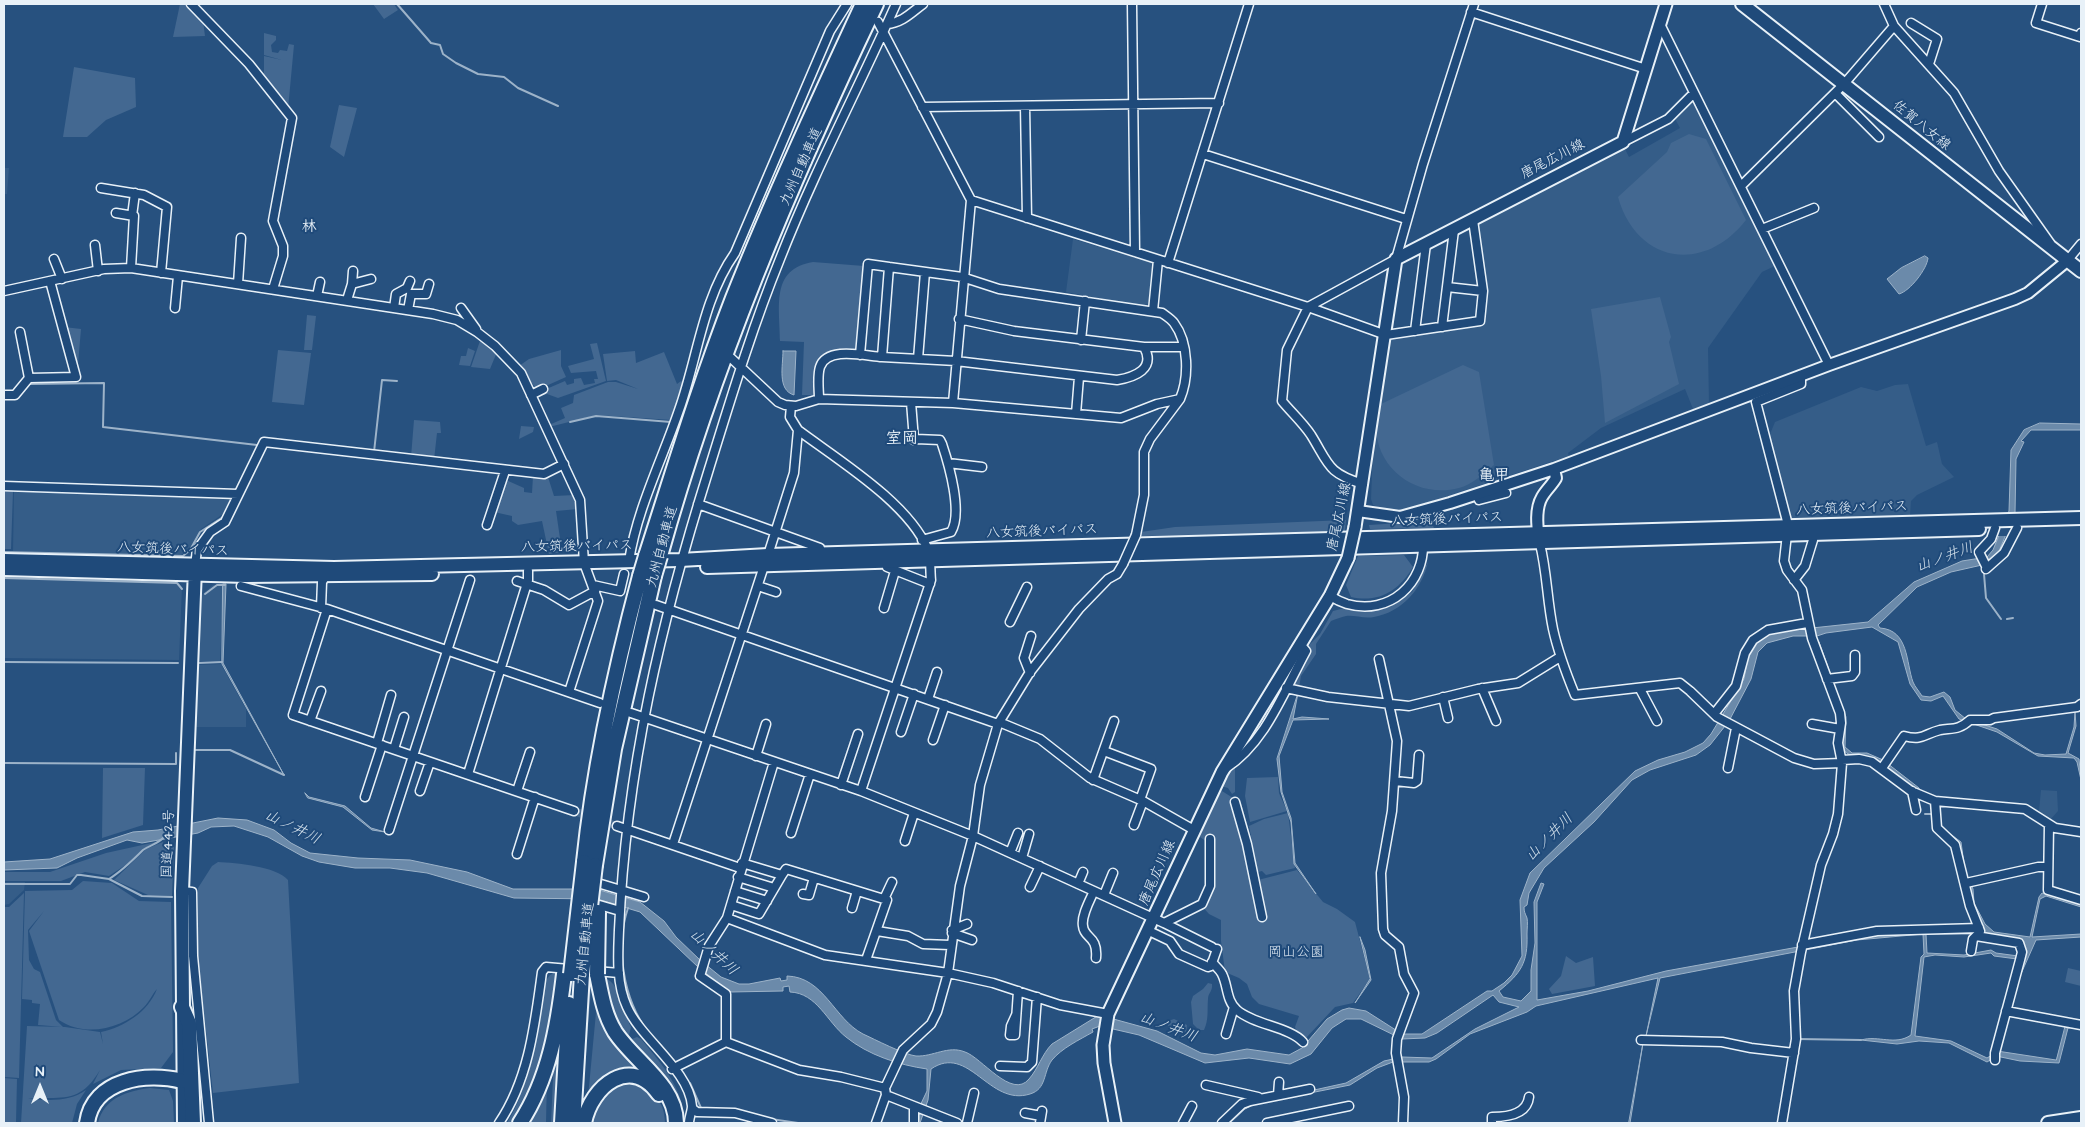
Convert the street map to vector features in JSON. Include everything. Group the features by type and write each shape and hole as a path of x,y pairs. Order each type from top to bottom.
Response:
{"highway":[{"name":"九州自動車道","path":"590,864 591,800 610,701 640,576 676,457 733,298 781,180 863,4"},
{"name":"九州自動車道","path":"562,1123 572,974 590,864 614,749 654,576 696,434 723,359 808,150 876,4"},
{"path":"590,864 597,922 597,974 602,1001 615,1031 662,1086 673,1108 676,1123"},
{"name":"九州自動車道","path":"572,974 573,1123"},
{"path":"520,1123 530,1107 550,1055 560,1012 572,974"},
{"path":"182,1007 189,1023 193,1123"},
{"path":"584,1123 594,1095 604,1085 621,1076 642,1079 651,1085 664,1105 668,1123"},
{"path":"87,1123 91,1110 102,1093 121,1082 164,1078 182,1081"},
{"path":"93,1123 104,1100 114,1092 128,1087 172,1085 182,1081"}],"main road":[{"path":"1623,142 1666,4"},
{"name":"佐賀八女線","path":"1742,4 1839,88 2081,270"},
{"name":"唐尾広川線","path":"1115,1123 1104,1066 1103,1045 1108,1015 1149,930 1159,921 1194,830 1222,772 1330,596 1348,558 1358,511 1396,259 1623,142"},
{"name":"八女筑後バイパス","path":"2007,525 2081,518"},
{"name":"八女筑後バイパス","path":"766,561 820,554 927,551 1423,541 2007,525 2081,526"},
{"name":"八女筑後バイパス","path":"327,572 766,561 927,551"},
{"name":"八女筑後バイパス","path":"4,560 195,570"},
{"name":"八女筑後バイパス","path":"4,569 327,572 528,571 629,561 679,564"},
{"name":"国道442号","path":"184,1123 182,1081 182,891 195,570"},
{"path":"2048,1123 2081,1118"}],"street":[{"path":"191,4 249,64 292,118 273,221 283,246 283,256 273,289"},
{"path":"629,561 643,503 680,408 700,331 713,293 724,268 735,253 830,31 847,4"},
{"path":"689,1123 692,1108 684,1083 627,1007 618,973 627,829 643,718 679,564 740,366 780,259 829,146 896,4"},
{"path":"887,24 903,19 923,4"},
{"path":"1132,4 1135,252"},
{"path":"1168,263 1249,4"},
{"path":"1362,484 1341,477 1323,459 1310,434 1282,402 1287,350 1308,307 1396,259 1406,219 1474,4"},
{"path":"1884,4 1894,26 1954,93 1999,171 2043,230 2054,250"},
{"path":"2042,4 2036,23 2080,37 2081,34"},
{"path":"1472,12 1646,69"},
{"path":"878,22 971,200 962,277 953,403"},
{"path":"1911,23 1937,39 1929,64"},
{"path":"1660,24 1829,365"},
{"path":"1741,186 1839,88 1894,26"},
{"path":"1839,88 1879,137"},
{"path":"1623,142 1668,119 1694,93"},
{"path":"922,107 1219,103"},
{"path":"1025,106 1027,218"},
{"path":"1203,154 1406,219"},
{"path":"101,188 135,193 167,207 161,273"},
{"path":"131,268 134,216 132,216 135,193"},
{"path":"971,200 1308,307 1386,335 1480,321 1483,291 1473,220"},
{"path":"1762,229 1814,208"},
{"path":"116,214 132,216"},
{"path":"1442,327 1454,230"},
{"path":"238,284 241,238"},
{"path":"1415,331 1426,244"},
{"path":"1358,511 1400,517 1554,469 1829,365 2015,299 2028,293 2067,261 2081,244"},
{"path":"95,245 98,271"},
{"path":"54,259 62,279"},
{"path":"1153,311 1158,260"},
{"path":"860,355 868,264 962,277 999,289 1085,301 1138,311 1162,313 1174,323 1184,348 1184,390 1180,399 1150,439 1144,452 1144,496 1136,535 1123,564 1117,574 1108,579 1078,609 1030,674 999,723 980,785 973,836 965,862 952,932 948,973 937,1012 931,1024 903,1050 885,1092 876,1123"},
{"path":"882,356 889,267"},
{"path":"4,291 98,271 131,268 408,310 457,320 478,332 495,346 520,374 580,500 586,566 598,602 569,692"},
{"path":"347,300 352,284 353,271"},
{"path":"918,359 925,272"},
{"path":"174,308 178,276"},
{"path":"352,284 371,279"},
{"path":"4,395 15,395 29,378 76,377 50,281"},
{"path":"394,308 396,294 407,288 410,281"},
{"path":"317,296 320,282"},
{"path":"408,310 411,294 426,294 429,284"},
{"path":"1447,287 1483,291"},
{"path":"1081,340 1085,301"},
{"path":"461,308 478,332"},
{"path":"959,319 1014,331 1081,340 1144,347 1180,347"},
{"path":"700,331 708,337"},
{"path":"20,332 29,378"},
{"path":"819,399 820,367 826,358 836,354 956,361 1117,380 1145,369 1148,359 1144,347"},
{"path":"731,358 778,402 791,406 803,405 819,399 953,403 1122,418 1157,404 1180,399"},
{"path":"1782,1123 1796,1039 1794,991 1821,865 1835,827 1842,761 1838,743 1840,713 1830,678 1812,638 1802,590 1787,570 1784,561 1788,531 1756,402 1801,384 1802,375"},
{"path":"1076,414 1079,377"},
{"path":"531,395 543,389"},
{"path":"911,402 915,440 940,440 948,463 953,489 956,526 927,551"},
{"path":"791,406 790,417 798,430 892,501 927,551 930,584 861,791"},
{"path":"673,844 794,473 798,430"},
{"path":"195,570 197,550 210,532 225,522 264,442 544,474 564,464"},
{"path":"948,463 982,467"},
{"path":"1554,469 1556,478 1543,495 1538,507 1539,538 1548,578 1553,627 1560,657 1575,696 1680,683 1715,716 1794,758 1814,764 1860,759 1884,765 1916,793 1935,801 2025,809 2052,827 2081,832"},
{"path":"487,525 505,471"},
{"path":"4,486 238,494"},
{"path":"1476,494 1479,500 1506,493"},
{"path":"698,504 776,530 820,548 820,554"},
{"path":"2007,525 2004,553 1987,568 1979,552 1993,536 2007,525"},
{"path":"1794,580 1805,566 1812,540"},
{"path":"1330,596 1348,604 1366,606 1384,603 1401,595 1420,572 1424,559 1423,541"},
{"path":"887,567 930,584"},
{"path":"468,774 527,585 528,571"},
{"path":"884,608 896,571"},
{"path":"327,572 322,582 324,609 292,715 574,811"},
{"path":"517,581 544,590 569,605 594,588 622,592 624,574"},
{"path":"389,830 470,580"},
{"path":"241,586 324,609 600,703"},
{"path":"758,586 776,592"},
{"path":"1010,622 1027,587"},
{"path":"656,605 999,723 1040,739 1094,780 1142,800 1194,830"},
{"path":"1715,716 1736,686 1745,653 1753,640 1768,630 1808,624"},
{"path":"1030,674 1024,658 1032,636"},
{"path":"1222,772 1248,752 1261,735 1306,651 1300,644"},
{"path":"1830,678 1854,675 1855,655"},
{"path":"1286,688 1328,697 1408,706 1482,688 1518,683 1560,657"},
{"path":"1379,659 1397,741 1389,834 1381,873 1383,929 1385,936 1399,947 1404,974 1414,993 1397,1039 1397,1059 1404,1097 1402,1123"},
{"path":"928,699 937,672"},
{"path":"1482,688 1496,721"},
{"path":"1640,689 1654,706 1657,721"},
{"path":"310,721 320,690"},
{"path":"901,732 914,694"},
{"path":"365,797 391,695"},
{"path":"1444,697 1448,718"},
{"path":"933,740 945,705"},
{"path":"1884,765 1904,736 1916,739 1923,738 1939,730 1959,729 1968,721 1990,720 2078,708"},
{"path":"631,713 861,791 973,836 1094,890 1214,948 1212,962 1208,967 1178,954 1170,941 1149,930"},
{"path":"394,749 404,717"},
{"path":"1094,780 1114,722"},
{"path":"756,756 766,724"},
{"path":"1812,724 1840,729"},
{"path":"1728,768 1732,726"},
{"path":"841,785 858,734"},
{"path":"1104,751 1151,769 1134,825"},
{"path":"517,791 530,752"},
{"path":"1395,781 1414,783 1417,781 1419,755"},
{"path":"420,791 430,762"},
{"path":"726,1042 726,994 700,976 709,946 727,918 741,866 774,762"},
{"path":"791,833 810,774"},
{"path":"1916,793 1916,810"},
{"path":"517,854 535,797"},
{"path":"1935,801 1935,816 1939,832 1955,845 1968,882 1970,906 1981,933"},
{"path":"1235,802 1247,844 1262,917"},
{"path":"905,841 914,813"},
{"path":"617,826 741,866 782,875"},
{"path":"2052,827 2047,867 2048,890 2081,900"},
{"path":"1010,853 1018,833"},
{"path":"1022,858 1029,834"},
{"path":"1159,921 1202,904 1210,886 1210,839"},
{"path":"1030,887 1040,866"},
{"path":"1968,882 2047,867"},
{"path":"755,929 759,914 786,869 888,900 866,960"},
{"path":"1078,884 1084,872"},
{"path":"1104,896 1113,873"},
{"path":"738,877 774,888"},
{"path":"804,894 810,895 814,878"},
{"path":"587,880 622,893 644,897"},
{"path":"884,899 892,882"},
{"path":"1094,890 1079,924 1094,942 1096,958"},
{"path":"182,891 192,892 193,956 209,1123"},
{"path":"734,891 767,901"},
{"path":"852,908 857,891"},
{"path":"588,901 621,910"},
{"path":"731,905 759,914"},
{"path":"727,918 825,955 948,973 1018,991 1060,1005 1108,1015"},
{"path":"952,932 967,924"},
{"path":"876,931 901,934 923,944 950,945"},
{"path":"1802,947 1877,931 1981,933 2019,943 2021,958 1995,1057"},
{"path":"952,932 972,940"},
{"path":"1971,951 1974,936 1981,933"},
{"path":"1212,962 1222,973 1234,1007 1248,1017 1294,1034 1303,1042"},
{"path":"499,1123 514,1096 527,1058 542,972 546,966 618,973"},
{"path":"1016,1015 1018,991"},
{"path":"1000,1066 1027,1067 1032,1062 1037,997"},
{"path":"1226,1034 1234,1007"},
{"path":"2006,1011 2081,1024"},
{"path":"1641,1040 1722,1042 1750,1048 1794,1053"},
{"path":"672,1069 726,1042 799,1070 841,1077 885,1092 918,1109 957,1123"},
{"path":"1278,1095 1279,1082"},
{"path":"1206,1085 1263,1098"},
{"path":"1222,1123 1242,1104 1310,1089"},
{"path":"968,1123 974,1093"},
{"path":"1492,1123 1492,1117 1508,1117 1520,1111 1526,1105 1529,1097"},
{"path":"1183,1123 1192,1106"},
{"path":"1267,1123 1349,1106"},
{"path":"692,1108 698,1112 735,1113 752,1121 772,1123"},
{"path":"914,1123 918,1109"},
{"path":"1025,1113 1041,1117"}],"shaded area":[{"path":"1693,98 1777,265 1762,272 1708,348 1709,404 1693,409 1685,389 1601,428 1568,453 1569,456 1405,510 1383,509 1373,505 1371,499 1373,448 1388,337 1482,323 1475,222 1623,145 1629,157 1680,128 1674,117"},
{"path":"4,168 9,168 7,194 4,194"},
{"path":"1073,239 1152,263 1149,304 1138,306 1066,292"},
{"path":"1925,256 1928,258 1927,263 1921,273 1908,289 1899,294 1887,279 1901,268"},
{"path":"783,351 796,351 794,395 785,388 783,383"},
{"path":"1908,384 1926,446 1937,442 1942,464 1954,477 1917,495 1911,501 1910,516 1790,519 1768,439 1775,422 1861,387 1877,391 1895,385"},
{"path":"2040,423 2081,424 2081,430 2031,430 2021,441 2024,442 2016,459 2015,513 1999,551 1982,565 1951,572 1917,587 1878,625 1880,628 1889,630 1901,641 1905,649 1913,682 1922,696 1930,697 1944,692 1950,697 1955,710 1966,719 1997,729 2034,753 2045,755 2066,754 2074,727 2075,712 2076,726 2068,753 2079,759 2081,780 2077,762 2074,758 2038,756 1997,732 1959,719 1943,696 1931,701 1921,700 1910,684 1898,642 1872,627 1826,633 1817,636 1793,636 1767,643 1758,652 1751,679 1729,721 1710,745 1696,755 1650,770 1632,780 1594,822 1544,868 1529,893 1527,905 1524,907 1527,918 1527,944 1522,967 1513,979 1499,991 1503,997 1521,1001 1531,991 1531,970 1535,943 1534,902 1541,883 1544,884 1537,902 1537,1000 1588,991 1666,971 1875,933 1975,930 1960,859 1941,827 1961,842 1965,871 1973,889 1974,903 1985,924 1994,932 2030,937 2039,897 2042,893 2081,902 2081,907 2046,896 2040,899 2032,937 2081,934 2081,937 2036,940 2020,976 2018,975 2021,941 1973,934 1926,934 1927,953 1964,955 1991,950 1996,953 2018,956 2017,959 1994,956 1991,953 1964,957 1935,955 1924,957 1915,1036 1951,1041 1987,1058 1992,1055 1992,1059 1987,1062 1949,1043 1919,1041 1897,1044 1861,1040 1899,1040 1911,1035 1921,957 1924,954 1923,934 1857,940 1660,978 1646,1036 1658,978 1536,1006 1527,1012 1470,1034 1429,1062 1393,1062 1377,1068 1350,1085 1255,1104 1245,1109 1230,1123 1227,1123 1246,1105 1346,1083 1384,1061 1402,1057 1432,1058 1475,1029 1519,1007 1499,1002 1493,995 1437,1033 1425,1038 1402,1039 1361,1019 1346,1019 1332,1028 1311,1054 1290,1064 1249,1058 1205,1063 1139,1035 1100,1026 1092,1029 1093,1032 1071,1044 1056,1056 1049,1065 1042,1084 1035,1092 1030,1094 1016,1096 1003,1092 957,1064 944,1063 931,1069 928,1100 920,1123 915,1123 917,1112 927,1091 927,1069 895,1062 864,1049 839,1031 815,1003 807,997 790,992 789,986 783,987 783,991 730,992 698,967 640,912 597,899 514,898 427,873 390,868 355,868 319,862 302,856 268,837 234,826 211,827 198,833 142,843 127,840 77,858 57,868 4,870 4,862 50,859 133,832 158,830 218,818 247,820 274,830 291,843 310,853 358,858 410,860 467,872 513,889 596,889 640,902 664,921 676,937 721,977 739,984 780,978 781,981 787,980 787,976 800,978 820,991 844,1019 863,1034 897,1050 916,1056 947,1050 959,1050 972,1055 1005,1081 1014,1084 1022,1084 1029,1079 1052,1044 1099,1015 1157,1031 1201,1053 1215,1055 1247,1049 1289,1055 1302,1048 1327,1019 1349,1008 1366,1011 1402,1034 1422,1034 1487,991 1492,991 1512,975 1522,956 1520,900 1530,873 1635,771 1703,743 1711,734 1744,679 1748,657 1756,641 1767,634 1784,631 1868,622 1914,582 1962,561 1987,557 1993,550 2009,511 2011,450 2024,430"},
{"path":"14,491 231,497 223,514 201,529 189,549 181,555 13,551"},
{"path":"4,577 178,582 182,587 179,660 4,658"},
{"path":"223,584 226,584 223,663 284,775 222,664"},
{"path":"213,585 224,585 220,661 197,661 199,597"},
{"path":"1819,642 1846,717 1845,747 1852,753 1867,753 1883,760 1919,788 1919,810 1901,784 1882,766 1855,757 1842,749 1843,726 1816,643"},
{"path":"221,664 246,709 246,727 193,727 197,665"},
{"path":"1298,693 1293,719 1302,717 1329,719 1293,720 1279,756 1282,792 1291,818 1295,863 1316,894 1294,864 1291,822 1281,792 1277,759"},
{"path":"2041,790 2057,791 2058,811 2050,820 2039,811"},
{"path":"305,793 309,797 345,806 371,828 385,832 372,830 343,807 308,798"},
{"path":"4,882 25,882 24,890 9,904 4,905"},
{"path":"1360,937 1365,950 1371,980 1355,1003 1370,979"},
{"path":"2066,1024 2081,1027 2081,1030 2077,1027 2068,1028 2059,1063 2020,1061 1996,1056 1997,1051 2056,1060"},
{"path":"1643,1043 1630,1123 1629,1123"}],"green space":[{"path":"180,4 186,4 203,21 205,36 173,37"},
{"path":"373,4 394,4 398,10 384,19"},
{"path":"264,33 276,36 276,40 271,45 272,52 287,51 289,44 294,45 288,109 264,76 264,56 282,60 264,55"},
{"path":"74,67 135,78 136,107 106,120 87,137 63,137"},
{"path":"339,105 357,108 344,157 330,147"},
{"path":"1689,134 1706,139 1746,220 1729,237 1711,249 1692,254 1673,254 1656,248 1640,236 1627,219 1618,197 1667,152 1671,143"},
{"path":"813,262 864,266 858,353 842,352 825,355 820,365 815,395 802,395 804,342 780,341 779,303 780,291 790,273 799,266"},
{"path":"1660,297 1671,337 1669,342 1679,384 1605,423 1601,376 1591,309"},
{"path":"307,315 316,316 312,350 304,350"},
{"path":"64,327 81,329 77,376"},
{"path":"481,338 497,352 490,369 471,367"},
{"path":"597,343 606,381 558,398 547,394 538,396 537,393 565,381 567,385 574,383 574,379 581,378 584,385 595,383 594,379 598,379 596,371 571,373 568,366 594,359 590,344"},
{"path":"468,348 475,351 470,366 459,365 461,356 466,356"},
{"path":"278,350 311,353 304,405 272,402"},
{"path":"561,350 561,366 566,377 537,390 519,366 529,359"},
{"path":"635,351 636,363 664,352 677,384 681,381 684,383 671,420 597,415 549,427 549,425 565,418 561,408 573,403 574,395 608,382 616,382 638,389 616,380 607,381 603,354"},
{"path":"1463,365 1479,372 1494,465 1473,482 1459,488 1429,489 1415,485 1402,478 1391,468 1383,456 1378,442 1376,426 1381,404"},
{"path":"414,420 440,422 441,433 437,433 434,460 411,457"},
{"path":"521,426 534,427 533,432 519,439"},
{"path":"533,476 548,477 554,496 575,495 578,509 556,511 562,552 549,554 542,521 518,525 512,521 512,516 494,512 506,480 524,488 524,492 532,493"},
{"path":"4,490 13,491 11,549 4,549"},
{"path":"1346,520 1345,531 1140,536 1141,532 1175,527"},
{"path":"1416,522 1432,524 1434,528 1370,529 1369,525"},
{"path":"1404,555 1413,567 1395,589 1371,598 1351,597 1346,585 1358,556"},
{"path":"1428,562 1416,590 1402,605 1374,617 1346,616 1331,621 1316,644 1316,654 1301,676 1299,688 1296,689 1293,685 1310,650 1309,645 1320,634 1333,611 1345,608 1359,611 1390,607 1412,592"},
{"path":"103,768 145,768 143,825 102,838"},
{"path":"1235,768 1235,792 1232,794 1228,788 1221,786 1227,771"},
{"path":"1278,777 1279,793 1287,811 1250,822 1245,796 1247,778"},
{"name":"岡山公園","path":"1217,788 1238,801 1241,806 1258,880 1297,870 1323,902 1355,922 1370,979 1353,1003 1335,1007 1306,1038 1298,1034 1295,1027 1299,1016 1259,1004 1252,997 1247,984 1225,972 1221,941 1221,920 1209,914 1200,904 1208,881 1207,842 1200,837 1206,810"},
{"path":"1288,813 1295,868 1266,875 1262,871 1258,872 1249,826 1264,819"},
{"path":"156,842 145,848 133,860 109,876 85,872 61,881 4,881 4,872 50,872 106,853"},
{"path":"163,842 164,846 174,846 172,896 148,895 114,880 146,849"},
{"path":"218,862 265,868 275,871 288,880 299,1083 213,1093 197,952 198,888 212,866"},
{"path":"83,881 112,883 139,901 171,902 173,1052 161,1068 121,1070 93,1084 100,1070 93,1081 77,1094 60,1098 28,1098 42,1100 65,1099 80,1094 86,1090 77,1104 72,1123 21,1123 27,1026 62,1027 38,1025 40,1004 32,1003 32,1000 22,999 25,891 72,890","holes":["44,911 29,931 59,1020 69,1026 80,1029 92,1030 115,1026 135,1015 146,1005 157,989 148,1005 134,1017 110,1030 101,1032 103,1044 100,1032 63,1027 56,1020 40,972 34,969 29,960 28,930"]},
{"path":"24,893 19,1078 4,1077 4,907 9,907"},
{"path":"1566,956 1576,963 1593,957 1595,986 1552,994 1549,989 1561,976"},
{"path":"2068,968 2081,971 2081,986 2065,982"},
{"path":"559,972 544,1064 516,1123 507,1123 523,1090 533,1055 544,983 550,975"},
{"path":"588,976 592,976 581,1119 579,1119"},
{"path":"603,978 609,980 617,990 631,1027 629,1035 632,1039 637,1037 641,1039 657,1058 676,1088 685,1123 680,1123 641,1057 610,1015"},
{"path":"1208,983 1212,984 1212,986 1208,997 1207,1022 1204,1030 1199,1030 1193,1024 1191,1002 1193,996"},
{"path":"597,1002 646,1074 613,1075 601,1082 588,1097"},
{"path":"1174,1019 1187,1025 1186,1036 1168,1028 1168,1021"},
{"path":"558,1045 554,1123 551,1123 554,1056"},
{"path":"198,1050 202,1123 197,1123 194,1051"},
{"path":"4,1078 17,1079 16,1123 4,1123"},
{"path":"547,1078 546,1123 525,1123"},
{"path":"630,1081 655,1096 662,1107 665,1123 587,1123 602,1091"},
{"path":"150,1088 169,1090 173,1101 174,1123 98,1123 105,1107 118,1097 133,1091"}],"pier":[{"path":"2006,512 2017,512 2009,536 1997,536"}],"waterway":[{"path":"397,4 431,43 440,45 443,54 456,63 478,74 504,77 518,88 558,106"},
{"path":"374,452 382,380 397,381"},
{"path":"29,384 104,383 103,427 257,445"},
{"path":"570,422 596,416 671,422"},
{"path":"4,552 183,556 190,550 200,532 223,517"},
{"path":"1984,574 1986,598 2001,619"},
{"path":"4,578 177,583 182,589"},
{"path":"205,594 217,585 225,585"},
{"path":"2007,619 2013,618"},
{"path":"1815,634 1818,644"},
{"path":"4,662 178,663"},
{"path":"198,663 222,662"},
{"path":"193,750 230,750 284,775"},
{"path":"4,763 176,764 176,753"},
{"path":"1925,814 1932,814"},
{"path":"109,879 143,850 164,837"},
{"path":"4,884 70,884 77,875 81,875 109,879 142,896 172,897"},
{"path":"628,908 622,939 624,972 632,1004 648,1032"},
{"path":"652,1036 662,1047"},
{"path":"1798,1039 1861,1040"},
{"path":"690,1083 701,1108 712,1109"},
{"path":"737,1110 759,1116"},
{"path":"771,1119 798,1123"}],"tunnel":[{"path":"574,811 617,826"}],"district":[{"name":"林","path":"309,228"},
{"name":"室岡","path":"902,440"},
{"name":"亀甲","path":"1494,477"}],"water label":[{"name":"山ノ井川","path":"1945,558"},
{"name":"山ノ井川","path":"292,828"},
{"name":"山ノ井川","path":"1550,838"},
{"name":"山ノ井川","path":"713,953"},
{"name":"山ノ井川","path":"1168,1028"}]}
